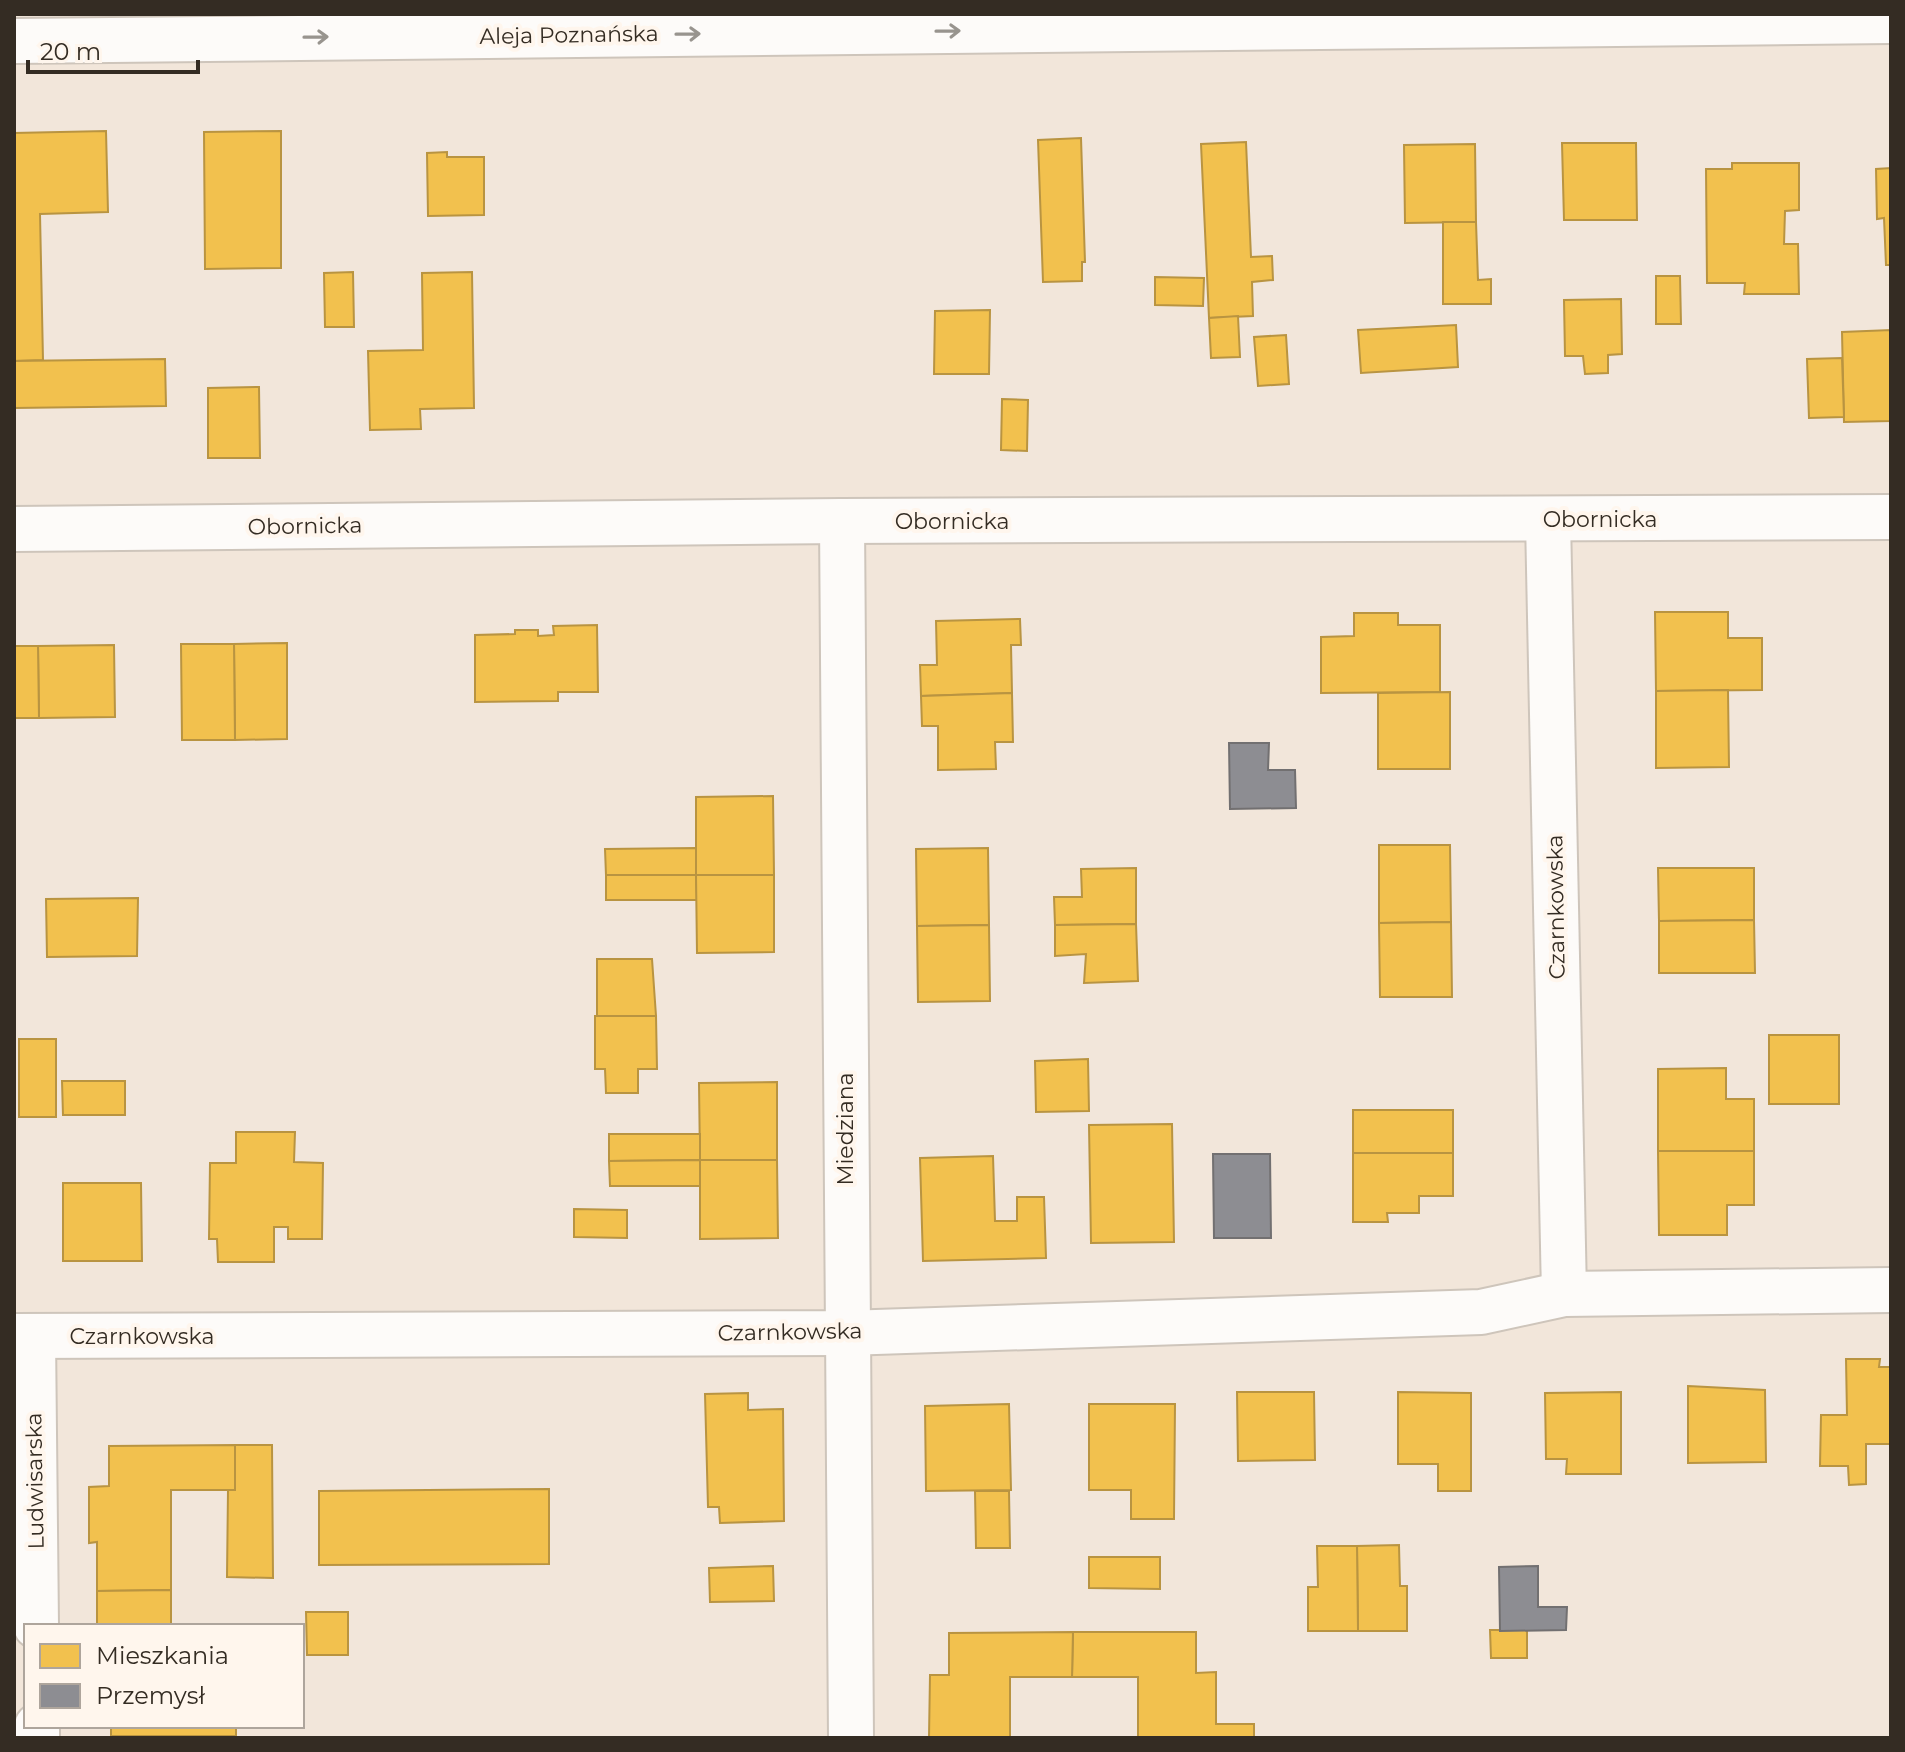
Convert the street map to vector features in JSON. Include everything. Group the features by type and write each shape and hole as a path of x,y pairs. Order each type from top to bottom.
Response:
{"street":[{"name":"Aleja Poznańska","path":"14,41 1891,21"},
{"name":"Obornicka","path":"14,529 842,521 1891,517"},
{"name":"Czarnkowska","path":"1548,520 1564,1294"},
{"name":"Miedziana","path":"842,521 851,1738"},
{"name":"Czarnkowska","path":"24,1336 846,1333 1481,1312 1564,1294 1891,1290"},
{"name":"Ludwisarska","path":"24,1336 36,1624"}],"building: Mieszkania":[{"path":"106,131 108,212 40,214 43,360 14,361 14,133"},
{"path":"281,131 281,268 205,269 204,132"},
{"path":"1081,138 1085,262 1082,262 1082,281 1043,282 1038,140"},
{"path":"1246,142 1251,257 1272,256 1273,280 1252,282 1253,316 1209,318 1201,144"},
{"path":"1562,143 1636,143 1637,220 1564,220"},
{"path":"1475,144 1476,222 1405,223 1404,145"},
{"path":"447,152 447,157 484,157 484,215 428,216 427,153"},
{"path":"1732,163 1799,163 1799,210 1785,211 1784,244 1798,244 1799,294 1744,294 1745,283 1707,283 1706,169 1732,169"},
{"path":"1891,168 1891,265 1886,265 1884,218 1877,219 1876,169"},
{"path":"1443,222 1476,222 1478,280 1491,279 1491,304 1443,304"},
{"path":"353,272 354,327 325,327 324,273"},
{"path":"472,272 474,408 420,409 421,429 370,430 368,351 423,350 422,273"},
{"path":"1656,276 1680,276 1681,324 1656,324"},
{"path":"1155,277 1204,278 1203,306 1155,305"},
{"path":"1621,299 1622,354 1608,355 1608,373 1585,374 1583,356 1565,356 1564,300"},
{"path":"990,310 989,374 934,374 935,311"},
{"path":"1238,316 1240,357 1211,358 1209,318"},
{"path":"1456,325 1458,367 1361,373 1358,330"},
{"path":"1891,330 1891,421 1844,422 1842,332"},
{"path":"1286,335 1289,384 1258,386 1254,337"},
{"path":"1842,358 1844,417 1809,418 1807,359"},
{"path":"165,359 166,406 14,408 14,361"},
{"path":"259,387 260,458 208,458 208,388"},
{"path":"1002,399 1028,400 1027,451 1001,450"},
{"path":"1655,612 1728,612 1728,638 1762,638 1762,690 1656,691"},
{"path":"1354,613 1398,613 1398,625 1440,625 1440,692 1321,693 1321,637 1354,636"},
{"path":"1020,619 1021,645 1011,645 1012,693 921,696 920,665 937,665 936,621"},
{"path":"597,625 598,692 558,692 558,701 475,702 475,635 538,630 538,636 554,635 553,626"},
{"path":"287,643 287,739 235,740 234,644"},
{"path":"181,644 234,644 235,740 182,740"},
{"path":"114,645 115,717 39,718 38,646"},
{"path":"14,646 38,646 39,718 14,718"},
{"path":"1728,690 1729,767 1656,768 1656,691"},
{"path":"1450,692 1450,769 1378,769 1378,693"},
{"path":"1012,693 1013,742 995,742 996,769 938,770 938,726 922,726 921,696"},
{"path":"773,796 774,875 696,875 696,797"},
{"path":"1379,845 1450,845 1451,922 1379,923"},
{"path":"696,848 696,875 606,875 605,849"},
{"path":"988,848 989,925 917,926 916,849"},
{"path":"1136,868 1136,924 1055,925 1054,897 1082,897 1081,869"},
{"path":"1658,868 1754,868 1754,920 1659,921"},
{"path":"606,875 696,875 697,900 606,900"},
{"path":"696,875 774,875 774,952 697,953"},
{"path":"138,898 137,956 47,957 46,899"},
{"path":"1754,920 1755,973 1659,973 1659,921"},
{"path":"1451,922 1452,997 1380,997 1379,923"},
{"path":"1136,924 1138,981 1084,983 1086,954 1055,956 1055,925"},
{"path":"989,925 990,1001 918,1002 917,926"},
{"path":"597,959 652,959 656,1016 597,1017"},
{"path":"595,1016 656,1016 657,1069 638,1069 638,1093 606,1093 605,1069 595,1069"},
{"path":"1769,1035 1839,1035 1839,1104 1769,1104"},
{"path":"19,1039 56,1039 56,1117 19,1117"},
{"path":"1088,1059 1089,1111 1036,1112 1035,1061"},
{"path":"1726,1068 1726,1099 1754,1099 1754,1151 1658,1151 1658,1069"},
{"path":"62,1081 125,1081 125,1115 63,1115"},
{"path":"777,1082 777,1160 700,1160 699,1083"},
{"path":"1353,1110 1453,1110 1453,1153 1353,1153"},
{"path":"1172,1124 1174,1242 1091,1243 1089,1125"},
{"path":"236,1132 295,1132 294,1162 323,1163 322,1239 288,1239 288,1227 274,1227 274,1262 218,1262 217,1239 209,1239 210,1163 236,1163"},
{"path":"609,1134 700,1134 700,1160 609,1161"},
{"path":"1658,1151 1754,1151 1754,1205 1727,1205 1727,1235 1659,1235"},
{"path":"1353,1153 1453,1153 1453,1196 1419,1196 1419,1213 1387,1213 1388,1222 1353,1222"},
{"path":"993,1156 995,1221 1017,1221 1017,1197 1044,1197 1046,1258 923,1261 920,1158"},
{"path":"700,1160 777,1160 778,1238 700,1239"},
{"path":"700,1160 700,1186 610,1186 609,1161"},
{"path":"63,1183 141,1183 142,1261 63,1261"},
{"path":"574,1209 627,1210 627,1238 574,1237"},
{"path":"1846,1359 1880,1359 1879,1367 1891,1367 1891,1444 1866,1444 1866,1484 1849,1485 1848,1466 1820,1466 1821,1415 1847,1415"},
{"path":"1688,1386 1765,1390 1766,1462 1688,1463"},
{"path":"1237,1392 1314,1392 1315,1460 1238,1461"},
{"path":"1398,1392 1471,1393 1471,1491 1438,1491 1438,1464 1398,1464"},
{"path":"1621,1392 1621,1474 1566,1474 1567,1459 1546,1459 1545,1393"},
{"path":"748,1393 748,1410 783,1409 784,1521 720,1523 719,1507 708,1507 705,1394"},
{"path":"1009,1404 1011,1490 926,1491 925,1406"},
{"path":"1089,1404 1175,1404 1174,1519 1131,1519 1131,1490 1089,1490"},
{"path":"235,1445 272,1445 273,1578 227,1577 228,1490 235,1490"},
{"path":"235,1445 235,1490 171,1490 171,1590 97,1591 97,1542 89,1543 89,1487 109,1486 109,1446"},
{"path":"549,1489 549,1564 319,1565 319,1491"},
{"path":"975,1491 1009,1491 1010,1548 976,1548"},
{"path":"1399,1545 1400,1586 1407,1586 1407,1631 1358,1631 1357,1546"},
{"path":"1317,1546 1357,1546 1358,1631 1308,1631 1308,1587 1318,1587"},
{"path":"1089,1557 1160,1557 1160,1589 1089,1588"},
{"path":"773,1566 774,1601 710,1602 709,1568"},
{"path":"171,1590 171,1624 97,1624 97,1591"},
{"path":"306,1612 348,1612 348,1655 307,1655"},
{"path":"1490,1630 1527,1630 1527,1658 1491,1658"},
{"path":"1073,1632 1196,1632 1196,1673 1216,1672 1216,1724 1254,1724 1254,1738 1138,1738 1138,1677 1072,1677"},
{"path":"1073,1632 1072,1677 1010,1677 1010,1738 929,1738 930,1675 949,1675 949,1633"},
{"path":"111,1728 236,1728 236,1736 111,1736"}],"building: Przemysł":[{"path":"1229,743 1269,743 1268,770 1295,770 1296,808 1230,809"},
{"path":"1213,1154 1270,1154 1271,1238 1214,1238"},
{"path":"1538,1566 1538,1607 1567,1607 1566,1630 1500,1631 1499,1567"}]}
